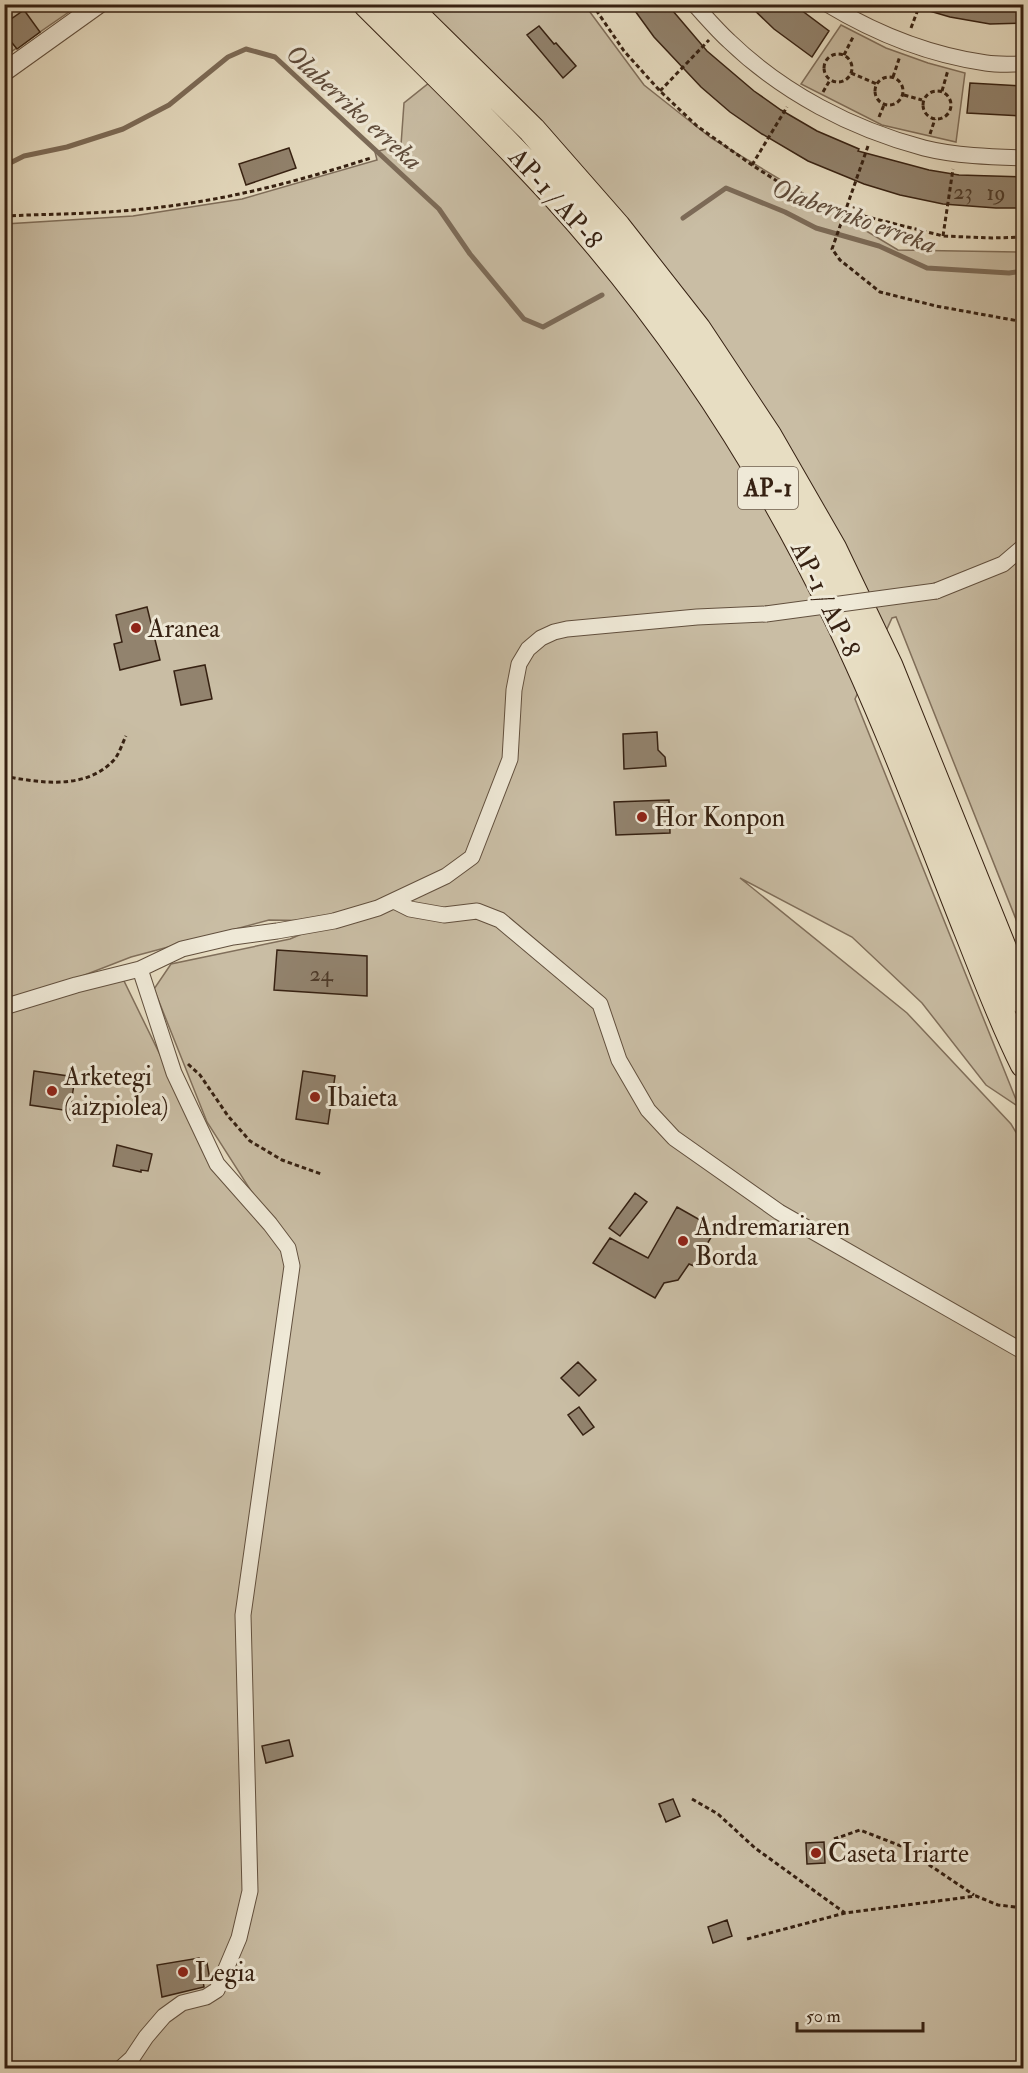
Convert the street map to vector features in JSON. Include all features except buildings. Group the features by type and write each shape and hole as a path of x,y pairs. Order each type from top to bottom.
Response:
{"highway":[{"name":"AP-1 / AP-8","path":"367,4 512,149 598,244 676,344 741,442 779,506 838,620 890,736 1023,1064"},
{"name":"AP-1 / AP-8","path":"405,4 532,130 617,227 697,329 768,436 833,549 889,666 1023,1001"}],"street":[{"path":"4,72 99,4"},
{"path":"694,4 729,41 777,81 825,111 873,132 925,148 986,157 1023,158"},
{"path":"826,4 886,35 952,57 989,64 1023,64"},
{"path":"4,1007 140,969 182,949 233,937 334,921 394,901 446,876 472,857 510,759 514,690 519,664 528,649 554,632 697,617 766,614 936,591 1003,564 1023,546"},
{"path":"394,901 410,909 444,915 477,911 500,920 600,1004 619,1060 648,1110 674,1138 779,1212 1023,1352"},
{"path":"121,2068 132,2058 164,2016 182,2003 206,1997 217,1990 239,1938 250,1891 243,1615 292,1266 288,1248 217,1164 168,1055 140,969"}],"path":[{"path":"592,4 624,51 660,91 698,126 788,188 844,211 943,236 1023,237"},
{"path":"893,78 920,4"},
{"path":"660,91 719,31"},
{"path":"844,55 849,45"},
{"path":"832,55 844,55 851,63 851,74 844,81 834,82 825,76 824,64 832,55"},
{"path":"851,74 877,84"},
{"path":"893,78 901,83 904,94 897,104 884,105 876,96 877,84 882,79 893,78"},
{"path":"942,91 945,82"},
{"path":"942,91 950,99 952,105 950,111 944,117 935,119 929,117 924,112 923,101 930,92 942,91"},
{"path":"752,165 796,92"},
{"path":"904,94 923,101"},
{"path":"873,132 834,239 832,249 840,260 880,292 936,306 1023,322"},
{"path":"943,236 956,153"},
{"path":"4,216 132,211 183,204 306,179 371,158"},
{"path":"4,776 32,782 63,782 94,776 114,760 126,736"},
{"path":"168,1055 186,1061 200,1075 228,1116 250,1141 282,1160 321,1174"},
{"path":"692,1799 718,1814 755,1848 845,1913"},
{"path":"834,1839 860,1830 901,1846 976,1896 998,1905 1023,1908"},
{"path":"747,1939 845,1913 976,1896"}],"shaded area":[{"path":"584,4 644,85 711,138 898,250 1023,252 1023,937 896,617 892,618 855,699 1019,1107 986,1085 922,1003 852,937 740,878 907,1013 1011,1124 1023,1144 1023,2068 5,2068 5,1011 123,979 193,1122 285,1244 207,1122 154,989 171,964 290,939 332,921 269,920 131,957 5,1006 5,224 133,216 242,199 377,160 375,152 401,145 404,103 440,74 391,5"},
{"path":"5,5 79,5 5,56"},
{"path":"841,25 886,48 965,73 956,142 882,125 801,84"}],"waterway":[{"name":"Olaberriko erreka","path":"4,166 24,156 67,147 123,129 169,105 228,57 246,49 275,57 439,209 470,254 524,319 543,327 602,295"},
{"name":"Olaberriko erreka","path":"683,218 726,188 785,212 816,228 879,246 927,268 1009,273 1024,271"}],"place":[{"name":"Aranea","path":"136,628"},
{"name":"Hor Konpon","path":"642,817"},
{"name":"Arketegi (aizpiolea)","path":"52,1091"},
{"name":"Ibaieta","path":"315,1097"},
{"name":"Andremariaren Borda","path":"683,1241"},
{"name":"Caseta Iriarte","path":"816,1853"},
{"name":"Legia","path":"183,1972"}]}
